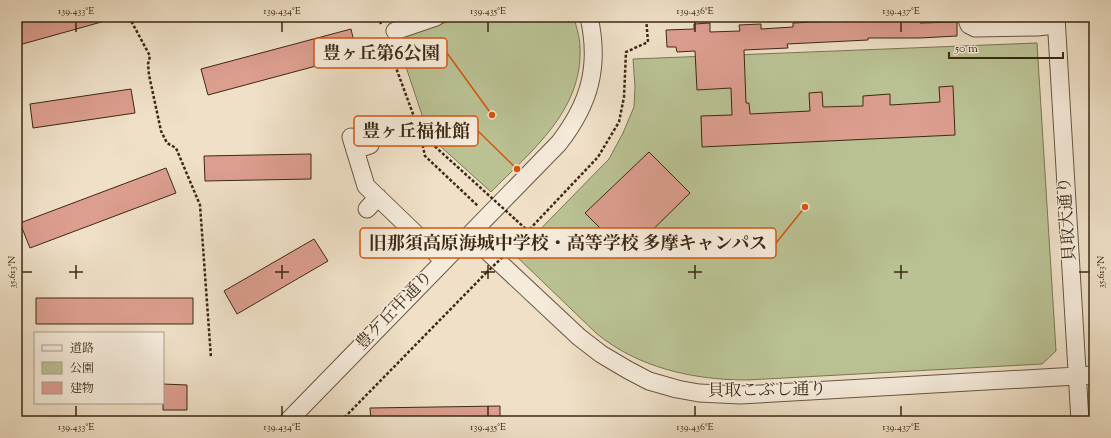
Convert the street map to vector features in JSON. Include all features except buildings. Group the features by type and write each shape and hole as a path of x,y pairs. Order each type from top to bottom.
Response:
{"street":[{"path":"387,31 436,17"},
{"name":"豊ケ丘中通り","path":"288,421 559,143 572,126 581,110 592,77 594,51 589,17"},
{"path":"966,17 969,25 975,28 1037,27 1056,21"},
{"path":"1034,17 1056,21"},
{"name":"貝取大通り","path":"1056,21 1086,376 1080,421"},
{"path":"359,144 366,186 373,203 444,261"},
{"name":"貝取こぶし通り","path":"470,235 579,337 601,354 650,381 677,388 699,393 740,395 1086,376"}],"path":[{"path":"130,17 150,56 148,64 149,75 161,130 167,143 176,148 200,205 211,358"},
{"path":"378,17 387,31 420,133 425,156 481,209"},
{"path":"341,421 509,251 598,157 619,122 624,97 626,52 648,42 646,17"},
{"path":"420,133 528,231"}],"green space":[{"path":"461,17 574,17 579,40 579,70 573,91 564,110 538,145 491,192 429,136 399,46 404,37"},
{"path":"1037,43 1056,351 1042,364 747,380 707,378 667,370 630,355 612,345 596,333 515,255 609,159 623,133 634,107 635,87 633,59"}],"place":[{"name":"豊ヶ丘第6公園","path":"492,115"},
{"name":"豊ヶ丘福祉館","path":"517,169"},
{"name":"旧那須高原海城中学校・高等学校 多摩キャンパス","path":"805,207"}]}
